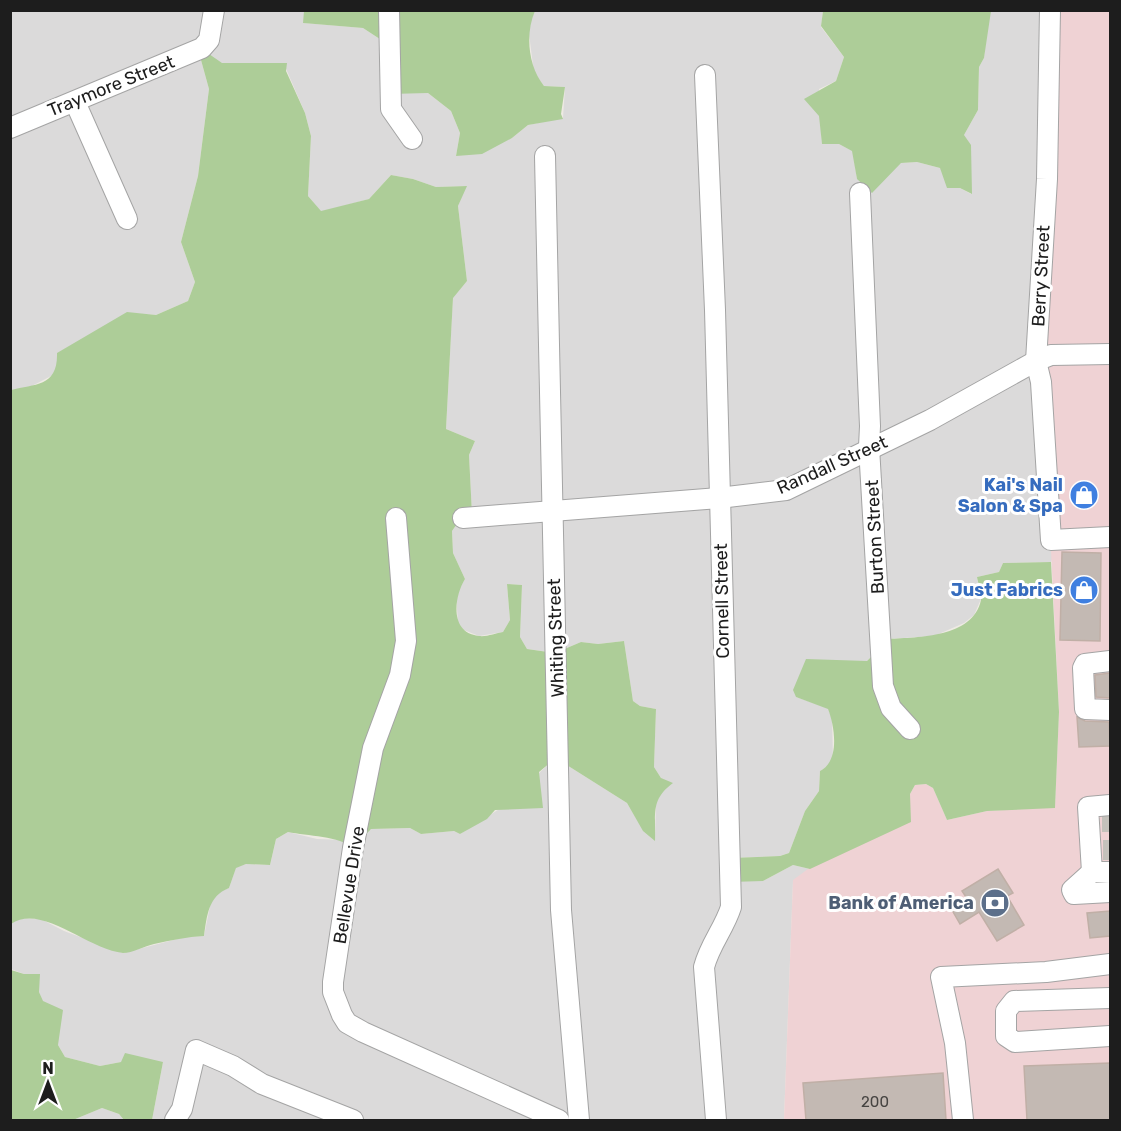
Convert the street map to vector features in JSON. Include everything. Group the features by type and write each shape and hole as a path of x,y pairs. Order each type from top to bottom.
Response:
{"street":[{"name":"Traymore Street","path":"12,124 75,102 202,48 209,40 214,10"},
{"path":"388,10 391,109 412,140"},
{"name":"Berry Street","path":"1050,10 1047,179 1036,361 1041,382 1051,540 1110,537"},
{"name":"Cornell Street","path":"705,75 731,907 725,925 708,950 704,967 716,1120"},
{"path":"75,102 127,219"},
{"name":"Whiting Street","path":"544,156 551,512 557,651 561,910 579,1120"},
{"name":"Burton Street","path":"860,193 869,450 883,686 891,708 910,729"},
{"name":"Randall Street","path":"463,518 719,498 786,490 930,420 1036,361 1051,355 1110,354"},
{"name":"Bellevue Drive","path":"396,518 406,641 400,675 373,748 353,849 333,992 342,1015 348,1023 363,1032 559,1120"},
{"path":"1110,661 1086,664 1083,668 1085,710 1110,710"},
{"path":"1101,817 1097,850 1101,872 1072,890 1074,894 1110,892"},
{"path":"963,1120 955,1043 941,977 1046,972 1110,964"},
{"path":"1110,998 1014,1001 1006,1011 1006,1036 1015,1042 1110,1036"},
{"path":"175,1120 182,1109 196,1050 233,1066 262,1084 353,1120"}],"shaded area":[{"path":"304,10 304,23 363,28 389,45 428,93 451,111 460,133 456,156 512,138 528,125 563,118 565,87 544,86 534,73 528,26 535,11 823,11 821,27 844,57 836,81 819,89 822,144 839,144 853,151 857,179 901,163 917,162 940,168 960,188 971,194 964,135 978,110 979,67 984,58 988,15 991,11 1051,11 1052,560 1051,562 1003,563 999,572 977,577 981,599 974,615 964,623 934,636 889,639 867,661 796,697 828,708 832,719 833,758 829,766 820,771 819,791 805,811 789,853 780,856 730,858 763,881 793,865 810,869 793,881 784,1120 152,1120 163,1062 121,1062 100,1066 65,1057 58,1045 39,992 24,974 11,969 11,924 20,918 41,919 64,931 123,953 185,937 204,936 211,901 218,892 229,888 236,867 246,864 270,865 276,839 288,832 317,839 344,840 371,829 410,828 421,834 454,831 460,834 501,808 551,762 562,762 627,803 643,830 655,840 656,800 661,792 661,778 654,767 656,709 640,706 633,701 624,641 598,644 581,642 555,653 527,649 520,637 522,585 507,584 510,620 503,632 479,636 464,630 458,623 456,594 465,579 453,553 452,531 459,521 472,514 469,455 475,441 446,429 453,297 467,281 458,206 466,186 436,187 413,179 391,175 369,199 321,212 308,196 311,136 305,113 284,64 222,63 201,60 209,89 198,176 181,242 195,282 188,301 156,315 127,313 58,353 58,367 53,375 26,389 11,390 11,11"},
{"path":"1051,11 1110,11 1110,1120 784,1120 793,880 910,794 915,785 926,784 933,788 947,820 987,811 1055,807 1059,712 1043,390"},
{"path":"102,1108 119,1114 124,1120 73,1120"}],"green space":[{"path":"304,11 535,11 529,40 531,60 544,86 565,87 561,114 563,119 528,125 512,138 482,154 456,156 460,133 451,111 428,93 390,94 389,45 363,28 303,23"},
{"path":"823,11 991,11 984,58 979,67 978,110 964,135 971,145 972,194 960,188 947,188 940,168 917,162 901,163 872,193 857,179 852,151 839,144 822,144 819,116 804,99 836,81 844,57 821,26"},
{"path":"209,54 222,63 287,63 286,71 305,113 311,136 308,196 321,211 369,199 391,175 413,179 436,187 467,186 458,206 467,281 453,298 446,429 475,441 469,455 472,514 459,521 452,531 453,553 465,579 458,595 458,621 469,633 479,636 503,632 510,620 507,584 522,585 520,637 527,649 555,653 581,642 598,644 624,641 633,701 640,706 656,709 654,767 661,778 673,783 657,802 655,841 643,831 627,803 562,762 551,762 539,772 543,808 495,810 487,819 460,834 454,831 421,834 410,828 371,829 353,848 332,839 288,832 276,839 270,865 246,864 236,868 229,888 213,901 204,936 167,941 123,953 109,950 51,923 37,919 23,919 11,924 11,390 36,385 49,378 54,372 57,353 127,312 156,315 188,301 195,282 181,242 198,176 209,89 201,60 203,56"},
{"path":"1051,562 1059,712 1055,808 987,811 947,820 933,788 926,784 915,785 910,794 911,822 810,869 793,865 763,881 731,882 730,858 780,856 789,853 805,811 819,791 820,771 831,760 834,734 828,709 796,697 793,690 806,659 867,661 889,639 929,636 956,629 976,613 981,600 977,577 999,572 1003,563"},
{"path":"11,970 24,974 40,974 39,992 43,1001 63,1010 58,1045 65,1057 100,1066 121,1062 125,1053 163,1062 152,1120 124,1120 119,1114 102,1108 73,1120 11,1120"}],"building":[{"path":"1062,552 1101,553 1100,641 1060,640"},
{"path":"1110,673 1110,698 1096,697 1095,675"},
{"path":"1077,717 1085,721 1109,722 1110,746 1079,747"},
{"path":"998,869 1013,893 1007,896 1024,925 997,941 979,912 960,924 952,910 968,900 962,891"},
{"path":"1110,911 1110,936 1090,938 1087,913"},
{"path":"1110,1063 1110,1120 1027,1120 1024,1066"},
{"path":"943,1073 946,1120 806,1120 803,1083"}],"tunnel":[{"path":"1102,822 1110,822"},
{"path":"1103,850 1110,850"}],"place":[{"name":"Kai's Nail Salon & Spa","path":"1084,495"},
{"name":"Just Fabrics","path":"1084,590"},
{"name":"Bank of America","path":"995,903"}]}
